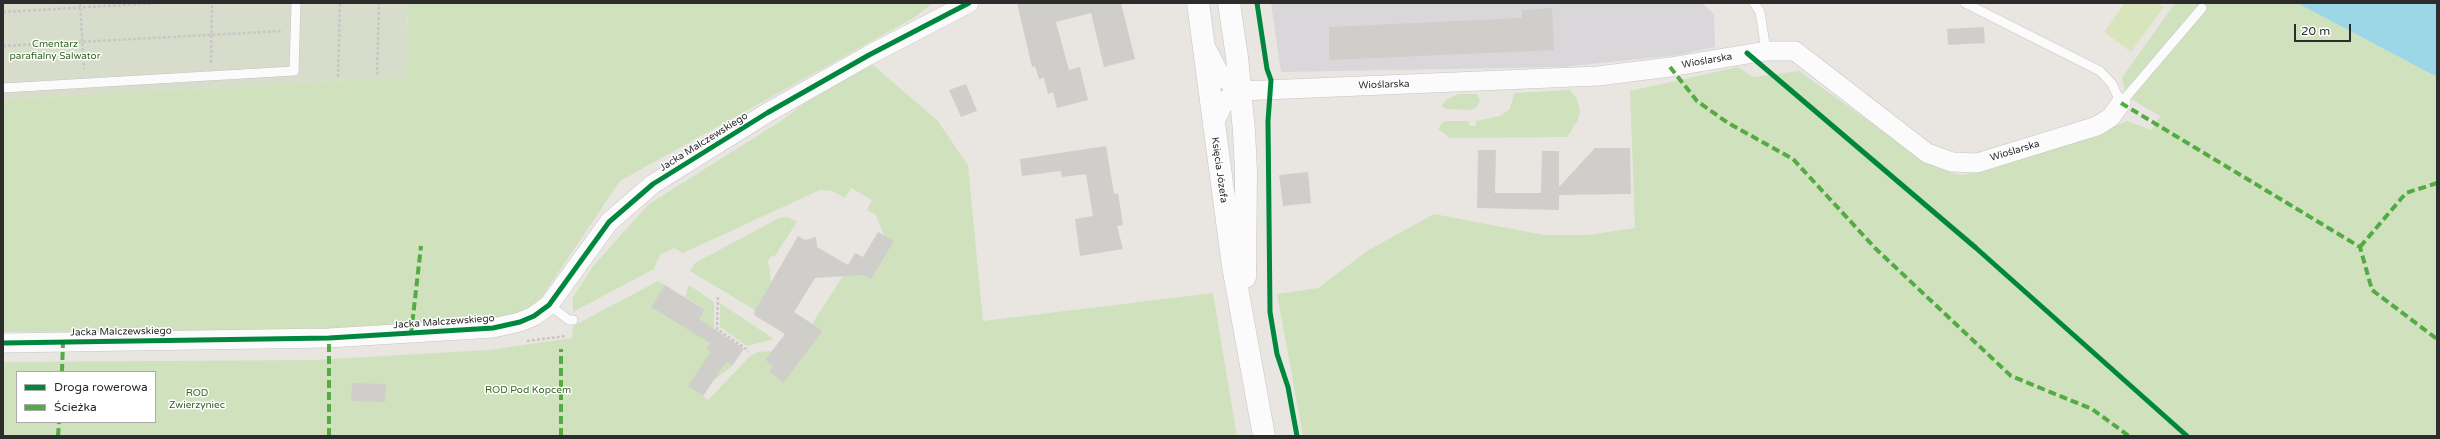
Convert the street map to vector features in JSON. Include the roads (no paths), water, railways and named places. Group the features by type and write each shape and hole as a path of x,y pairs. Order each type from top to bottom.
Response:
{"main road":[{"name":"Księcia Józefa","path":"1198,3 1213,126 1233,266 1264,436"},
{"name":"Księcia Józefa","path":"1229,3 1241,91 1246,172 1246,336"}],"street":[{"name":"Jacka Malczewskiego","path":"3,343 329,338 493,328 534,316 549,305 609,222 653,184 767,112 870,54 969,3"},
{"path":"1203,41 1222,76 1241,91 1231,95 1223,104 1213,126"},
{"name":"Wioślarska","path":"1241,91 1598,76 1662,68 1766,51 1795,51 1927,153 1952,162 1977,163 2097,126 2111,117 2121,103"}],"lane":[{"path":"3,88 211,78 294,71 296,3"},
{"path":"1754,3 1760,12 1766,51"},
{"path":"1965,3 2100,71 2112,84 2121,103 2202,8"},
{"path":"549,305 569,320 573,320"}],"water":[{"path":"2297,3 2437,3 2437,77"}],"park label":[{"name":"Cmentarz parafialny Salwator","path":"55,50"},
{"name":"ROD Pod Kopcem","path":"528,390"},
{"name":"ROD Zwierzyniec","path":"197,398"}]}
